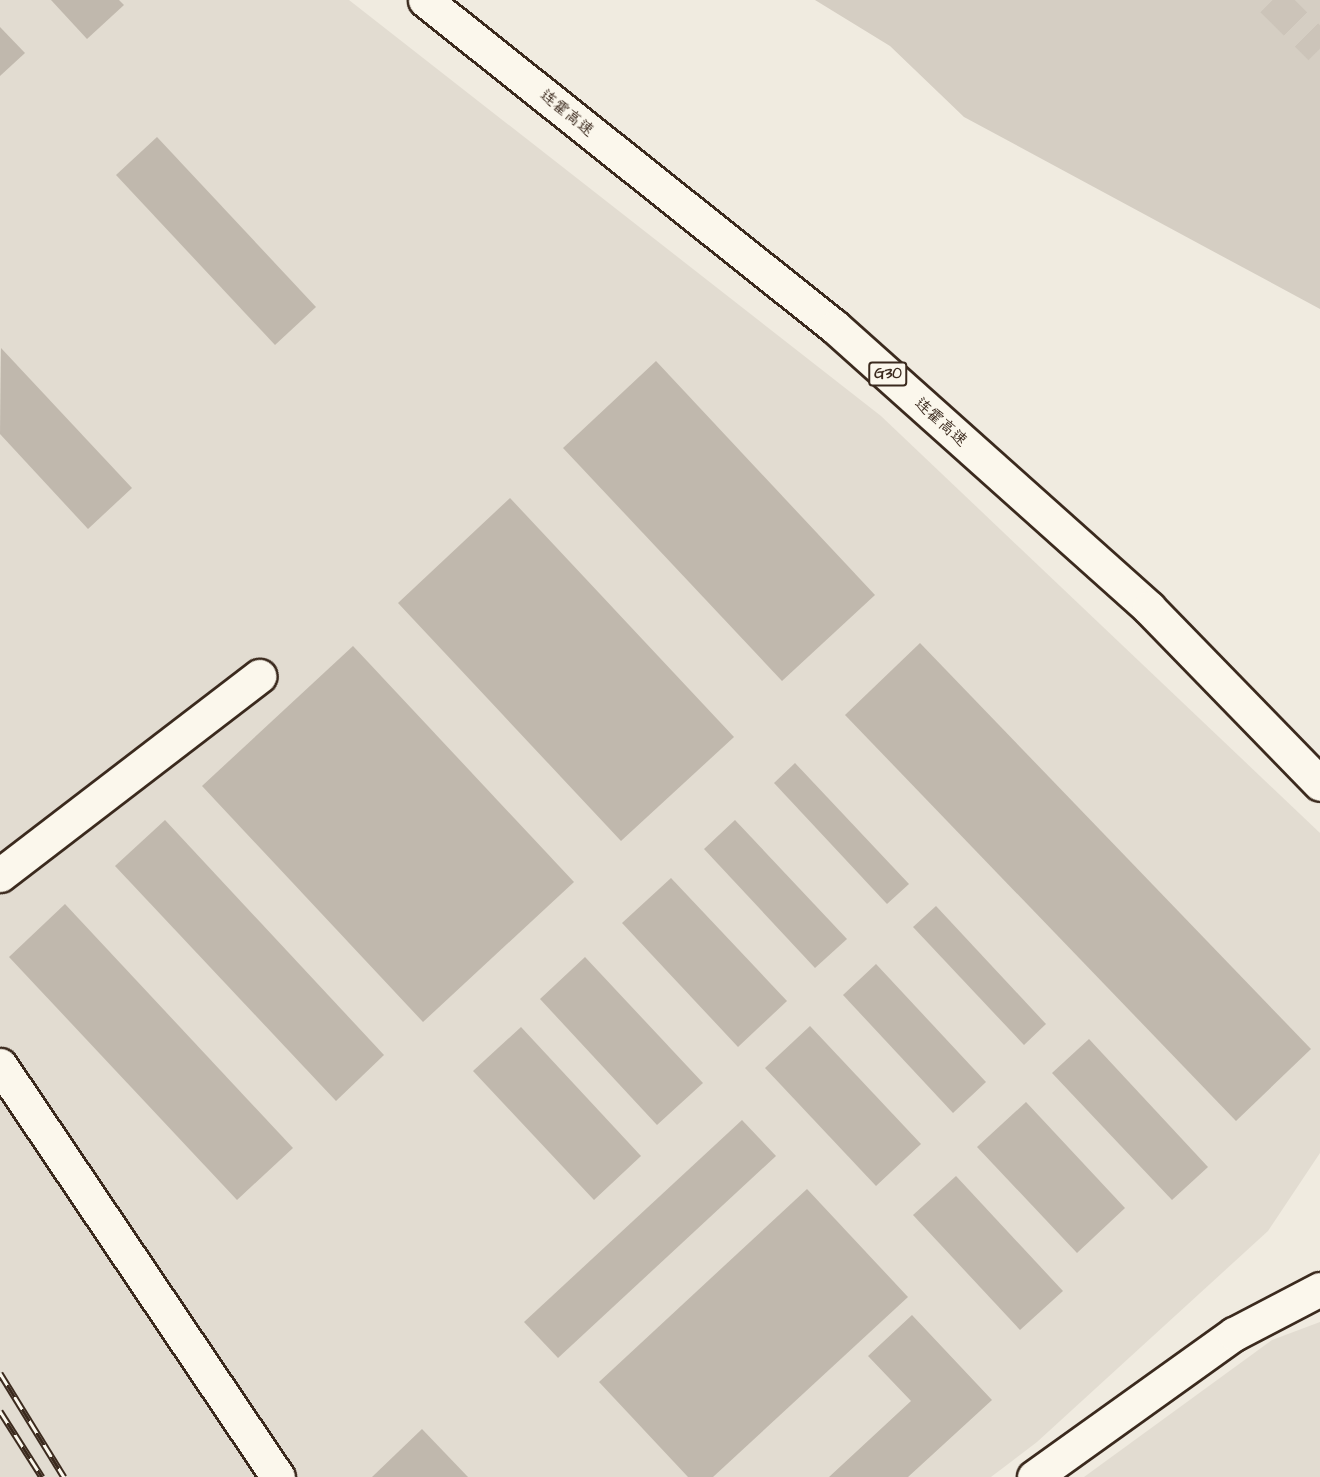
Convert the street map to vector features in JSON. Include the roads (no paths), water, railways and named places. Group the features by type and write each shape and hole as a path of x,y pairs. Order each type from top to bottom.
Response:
{"main road":[{"name":"连霍高速","path":"425,0 835,327 1149,608 1320,784"},
{"path":"0,875 259,676"},
{"path":"0,1065 278,1477"},
{"path":"1034,1477 1234,1334 1320,1290"}],"tunnel":[{"path":"1272,0 1320,48"}],"railway":[{"path":"0,1373 64,1477"},
{"path":"0,1411 42,1477"}]}
